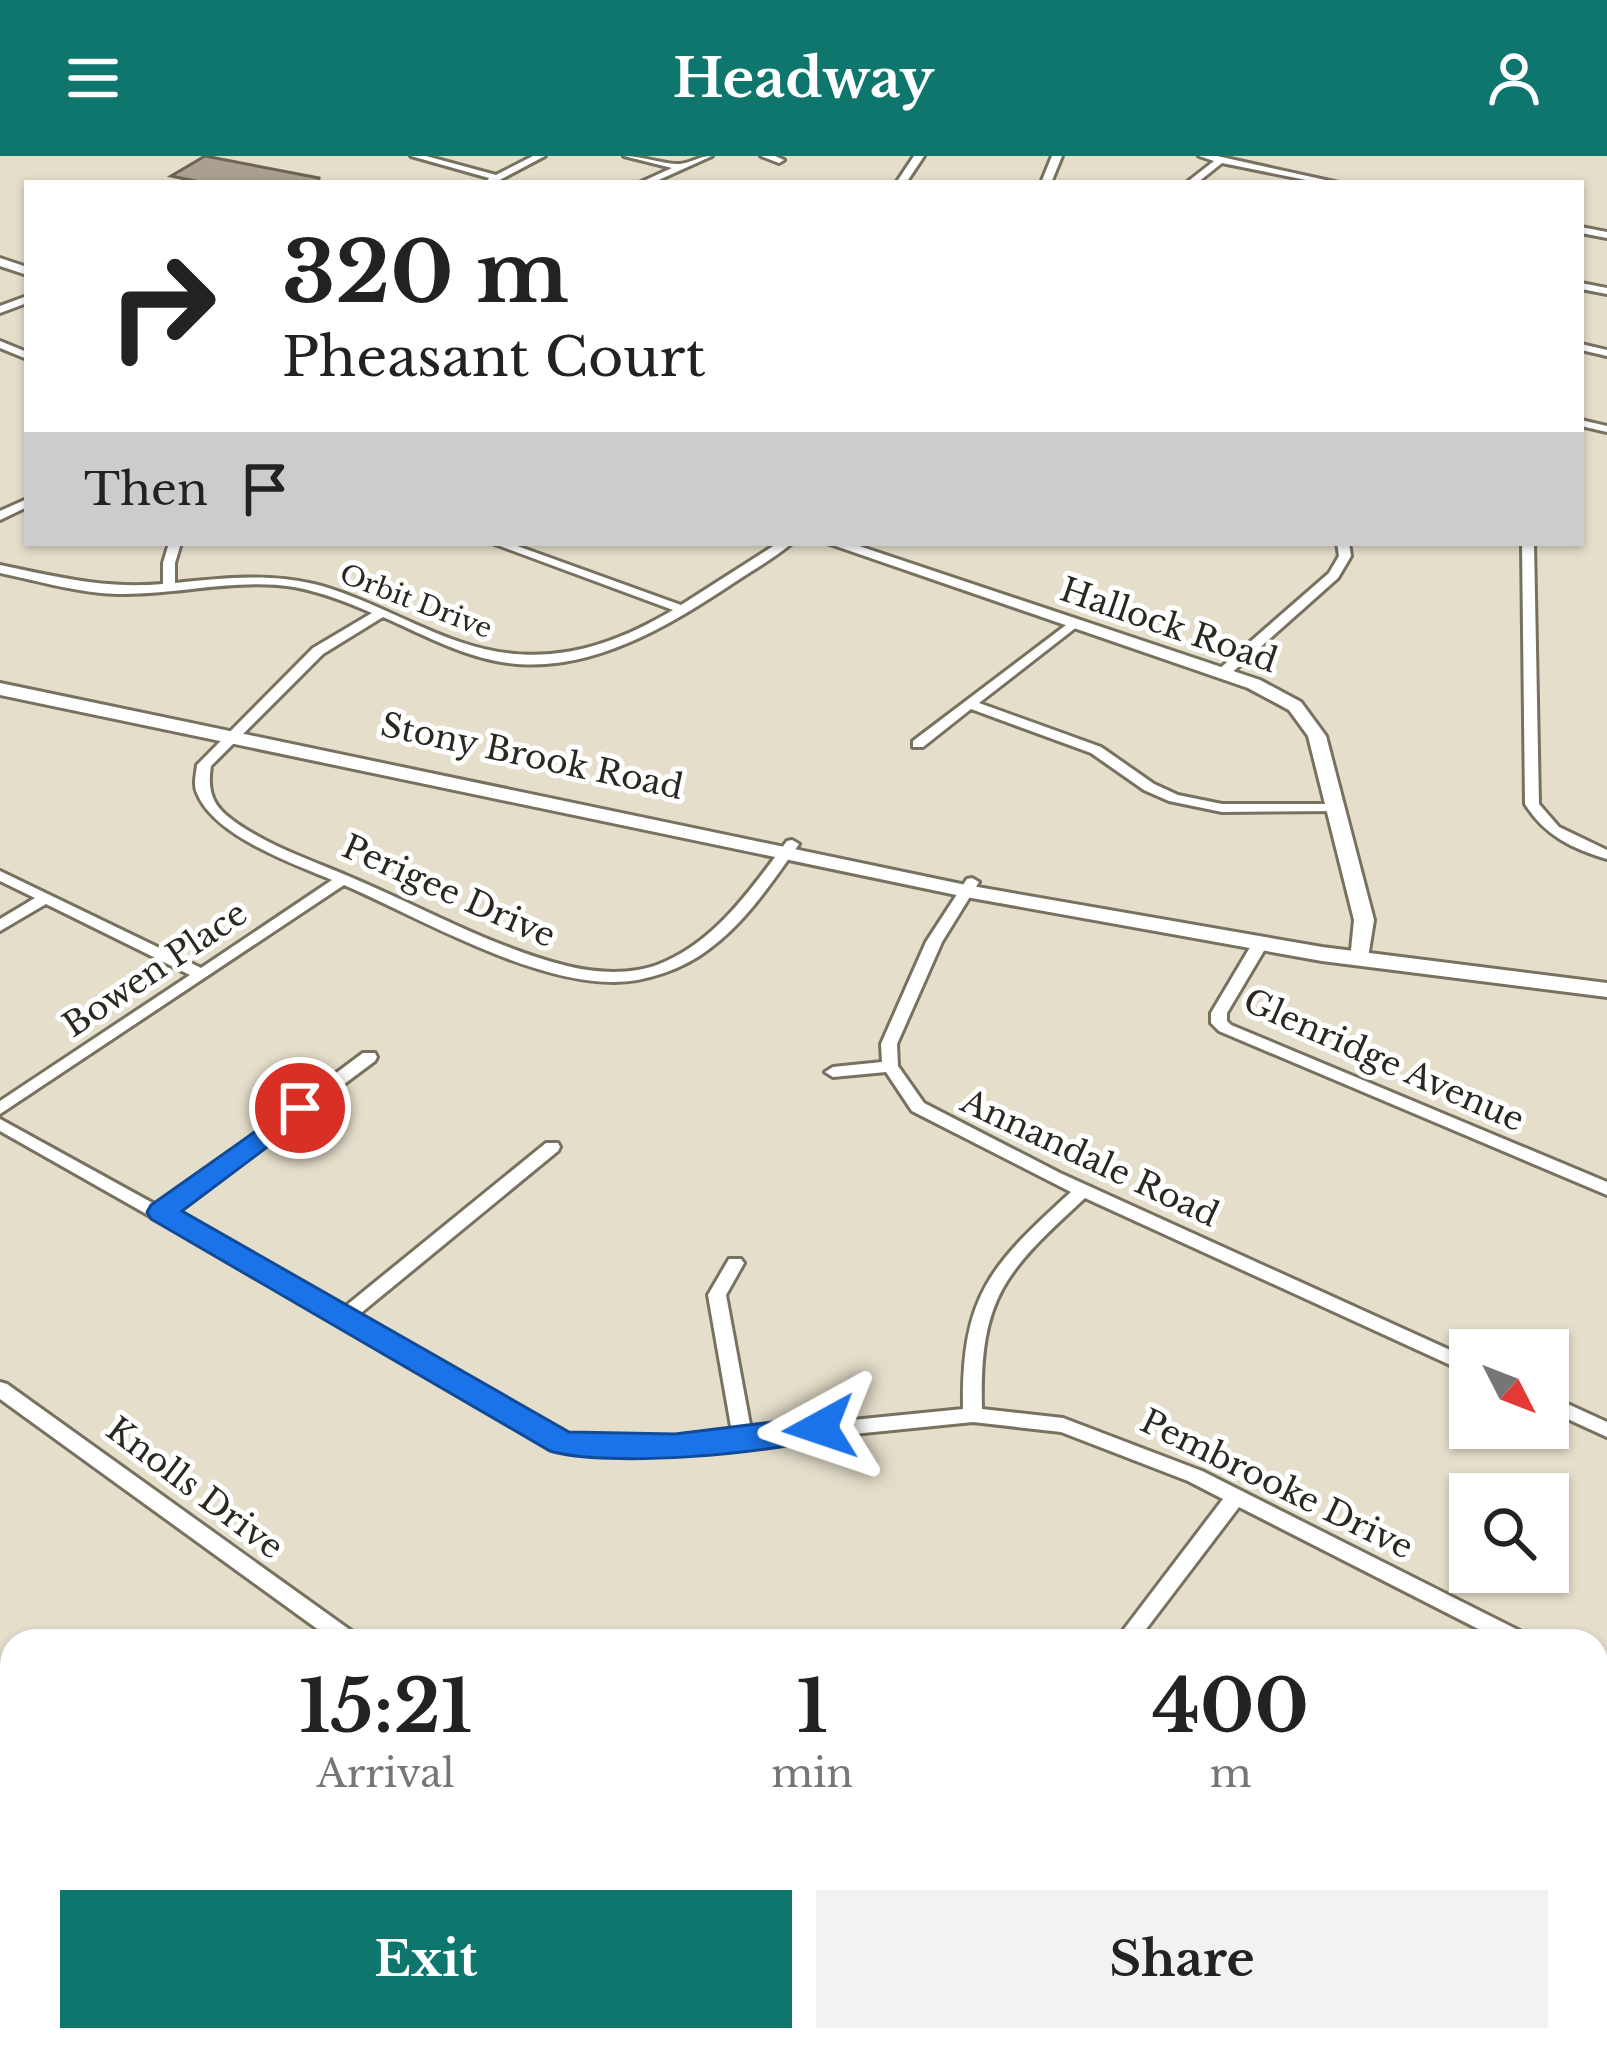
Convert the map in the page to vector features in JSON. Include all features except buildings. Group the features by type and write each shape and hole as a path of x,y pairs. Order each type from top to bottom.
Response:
{"main road":[{"name":"Stony Brook Road","path":"4,685 1260,944 1607,990"}],"street":[{"path":"416,156 493,180 540,156"},
{"path":"629,156 682,167"},
{"path":"651,180 707,156"},
{"path":"766,156 779,160"},
{"path":"1204,156 1319,180"},
{"path":"1195,180 1220,160"},
{"path":"169,586 174,546"},
{"path":"506,546 683,610"},
{"name":"Orbit Drive","path":"0,569 105,589 293,583 468,650 527,661 605,650 653,629 781,546"},
{"name":"Hallock Road","path":"844,546 1272,692 1306,717 1317,736 1364,920 1360,960"},
{"path":"1223,674 1340,568 1343,546"},
{"path":"1528,546 1532,804 1564,836 1607,855"},
{"path":"234,733 319,651 378,615"},
{"path":"918,744 1074,623"},
{"path":"970,704 1096,750 1149,787 1174,798 1222,808 1335,808"},
{"name":"Perigee Drive","path":"234,733 204,765 201,789 208,804 228,823 530,963 579,976 621,978 680,961 746,911 789,849"},
{"path":"0,875 201,974"},
{"name":"Bowen Place","path":"0,1109 344,879"},
{"path":"833,1072 890,1066 894,1024 969,886"},
{"path":"0,926 45,898"},
{"name":"Glenridge Avenue","path":"1260,944 1220,1013 1219,1023 1225,1028 1607,1189"},
{"path":"161,1212 369,1057"},
{"name":"Annandale Road","path":"890,1066 917,1107 940,1121 1449,1356"},
{"name":"Pembrooke Drive","path":"0,1124 561,1442 615,1448 973,1415 1084,1432 1196,1476 1491,1629"},
{"path":"343,1318 552,1147"},
{"path":"973,1415 977,1314 992,1283 1085,1189"},
{"path":"735,1263 717,1294 742,1436"},
{"name":"Knolls Drive","path":"0,1389 333,1629"},
{"path":"1569,1412 1607,1430"},
{"path":"1134,1629 1235,1498"}],"route":[{"path":"300,1108 161,1212 561,1442 589,1448 675,1445 820,1428"}]}
